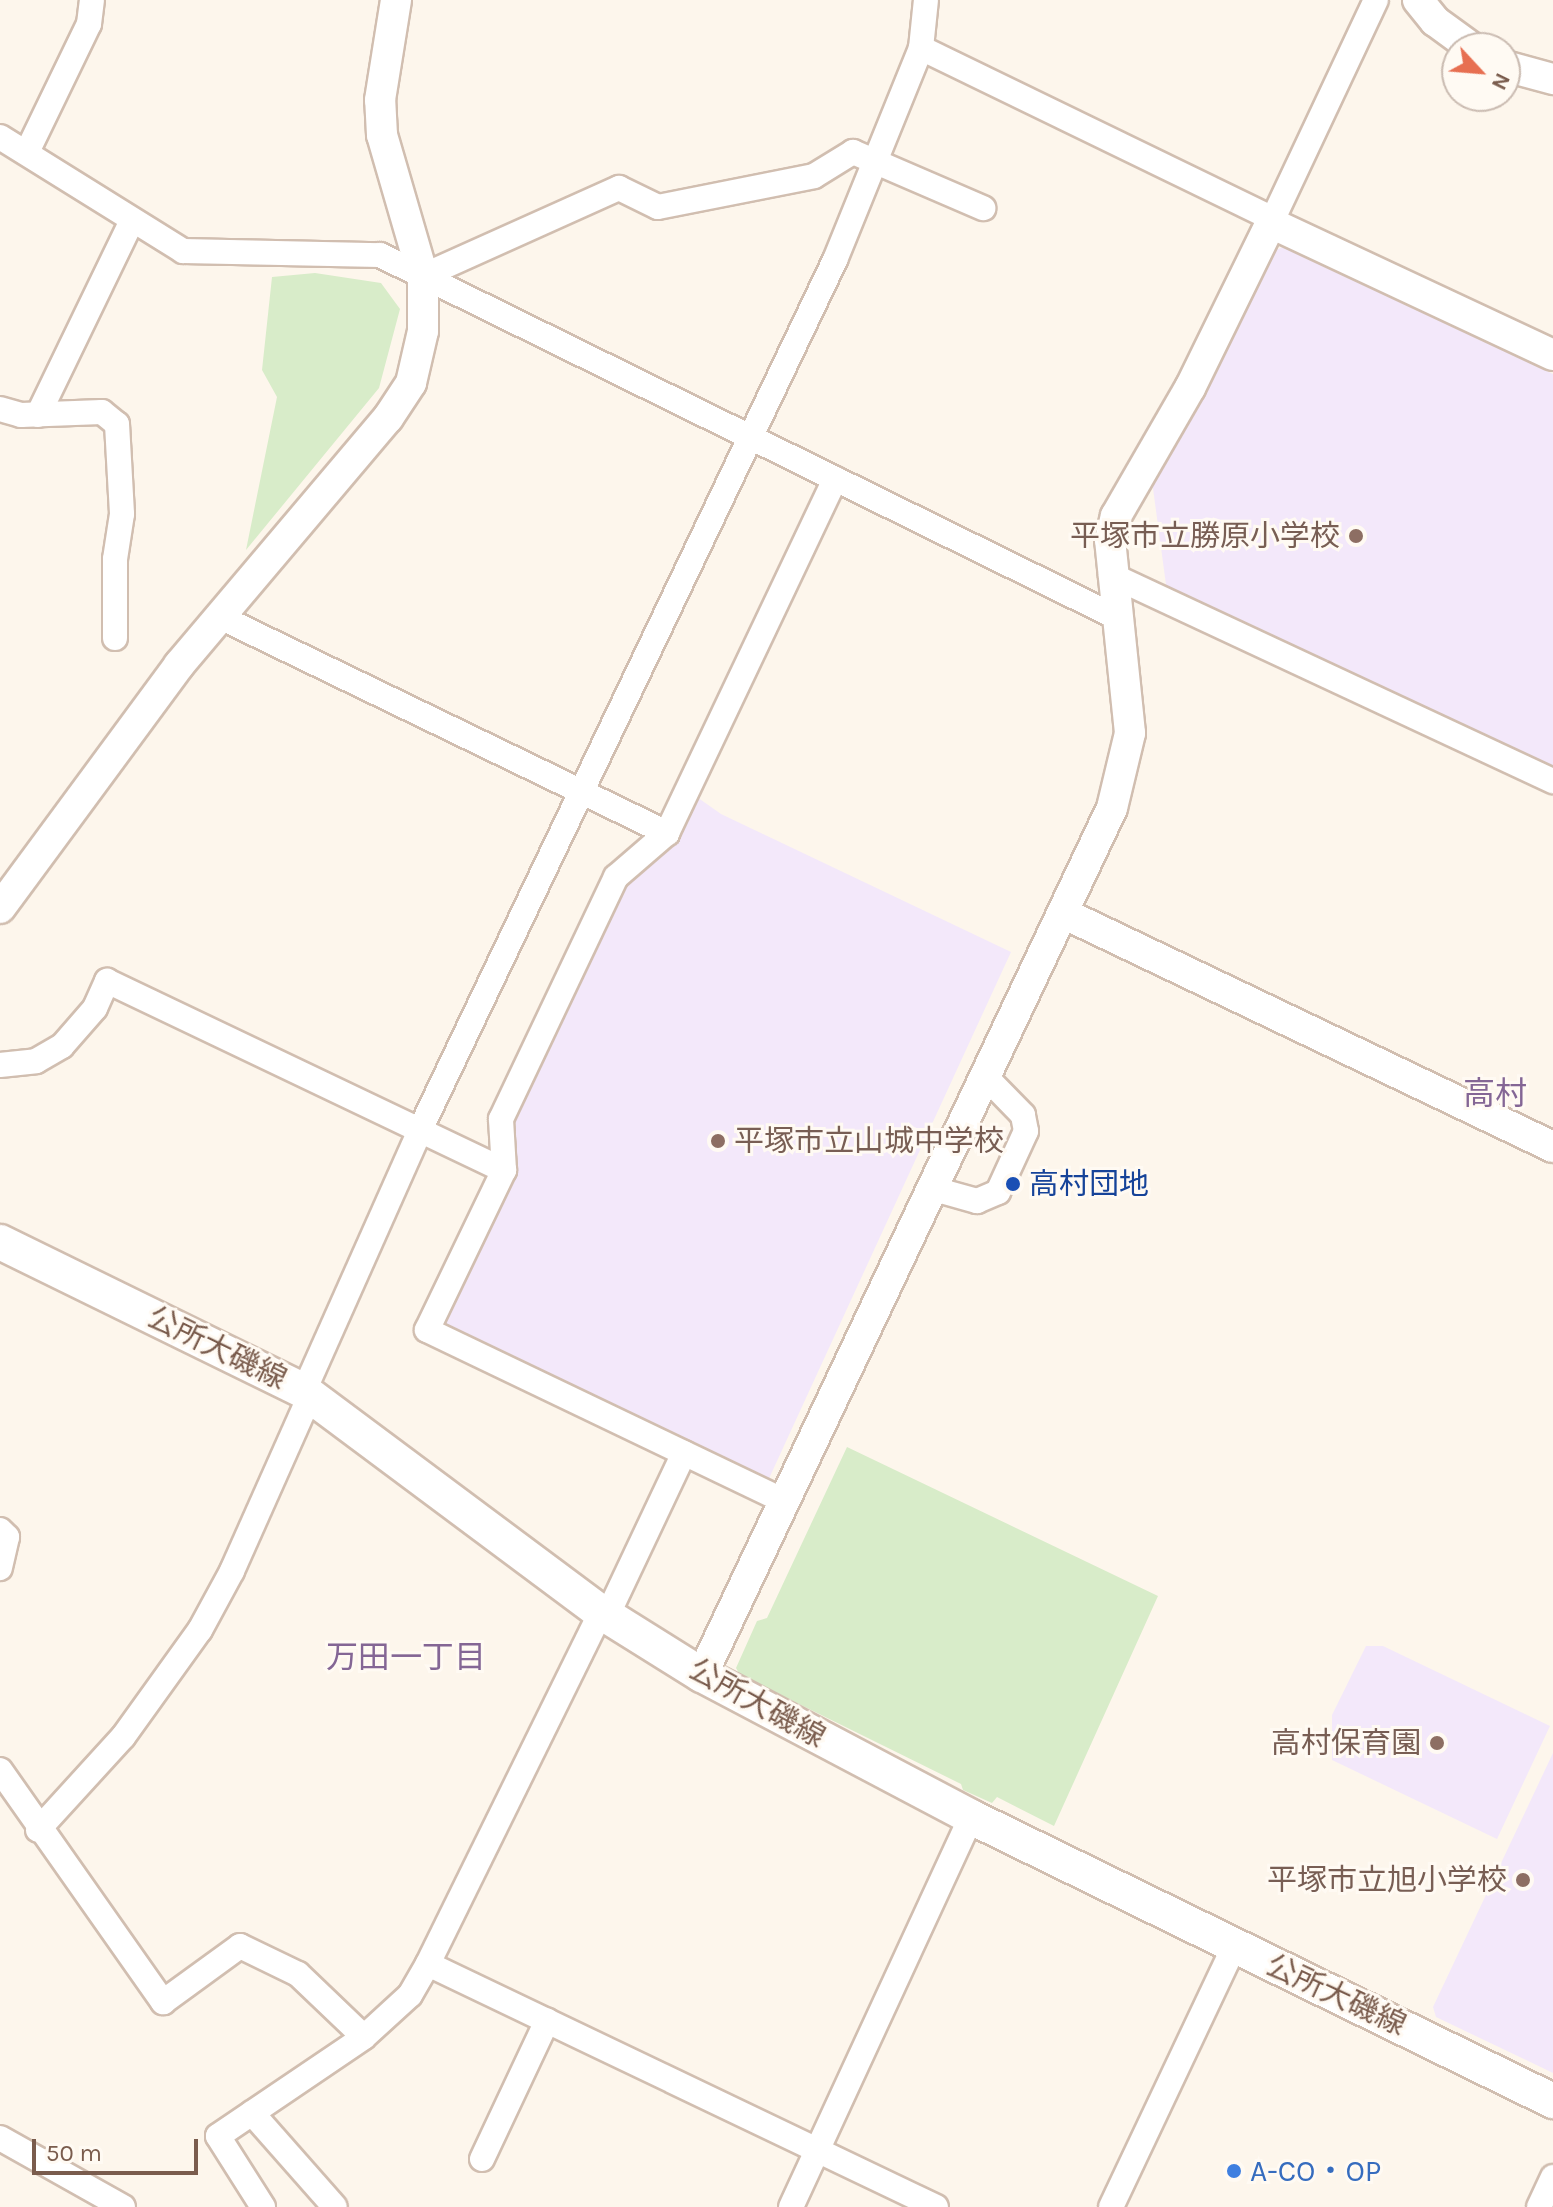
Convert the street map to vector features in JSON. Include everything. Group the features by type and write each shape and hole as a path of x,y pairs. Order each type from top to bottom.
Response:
{"main road":[{"name":"公所大磯線","path":"0,1242 307,1393 604,1614 702,1675 971,1817 1553,2101"}],"street":[{"path":"28,150 89,24 92,0"},
{"path":"0,908 218,616 388,418 411,383 420,358 423,276 382,135 383,59 396,0"},
{"path":"38,1830 123,1737 200,1630 232,1571 420,1130 585,793 749,437 835,260 921,48 926,0"},
{"path":"702,1675 934,1189 1063,913 1125,770 1130,733 1111,575 1110,540 1116,516 1190,388 1376,0"},
{"path":"1418,0 1435,21 1450,32"},
{"path":"921,48 1553,355"},
{"path":"1521,70 1553,79"},
{"path":"0,138 28,150 131,223 183,251 380,255 1116,617"},
{"path":"423,276 619,188 658,207 814,176 853,152 876,157 983,208"},
{"path":"38,415 131,223"},
{"path":"0,409 38,415 102,412 117,424 122,502 115,559 115,638"},
{"path":"784,1501 427,1330 504,1170 501,1119 616,877 667,833 835,479"},
{"path":"1111,575 1553,781"},
{"path":"218,616 667,833"},
{"path":"1063,913 1553,1147"},
{"path":"0,1065 36,1061 62,1046 95,1008 107,981 504,1170"},
{"path":"934,1189 977,1201 998,1192 1004,1180 1024,1123 985,1076"},
{"path":"263,2207 218,2136 364,2037 410,1995 684,1453"},
{"path":"0,1530 7,1537 0,1568"},
{"path":"0,1770 38,1830 163,2002 240,1946 298,1974 364,2037"},
{"path":"791,2207 971,1817"},
{"path":"1111,2207 1234,1947"},
{"path":"428,1964 936,2207"},
{"path":"482,2159 547,2021"},
{"path":"252,2113 335,2207"},
{"path":"3,2146 123,2207"},
{"path":"1539,2207 1553,2177"}],"shaded area":[{"name":"平塚市立勝原小学校","path":"1286,246 1553,374 1553,774 1167,592 1152,481 1214,377 1273,251"},
{"name":"平塚市立山城中学校","path":"694,795 721,814 1011,952 766,1485 446,1330 441,1316 509,1121 619,886 668,850"},
{"name":"高村保育園","path":"1366,1646 1383,1646 1550,1726 1497,1839 1332,1760 1332,1715"},
{"name":"平塚市立旭小学校","path":"1553,1753 1553,2073 1436,2017 1433,2007"}],"green space":[{"path":"315,273 381,283 400,309 379,388 246,550 277,397 262,370 272,277"},
{"path":"847,1447 1158,1596 1054,1826 997,1797 992,1803 963,1790 961,1784 740,1675 736,1668 757,1621 767,1618"}],"place":[{"name":"平塚市立勝原小学校","path":"1356,536"},
{"name":"平塚市立山城中学校","path":"718,1141"},
{"name":"高村団地","path":"1013,1184"},
{"name":"高村保育園","path":"1437,1743"},
{"name":"平塚市立旭小学校","path":"1523,1880"},
{"name":"A-CO・OP","path":"1234,2171"}],"district":[{"name":"高村","path":"1495,1094"},
{"name":"万田一丁目","path":"406,1658"}]}
